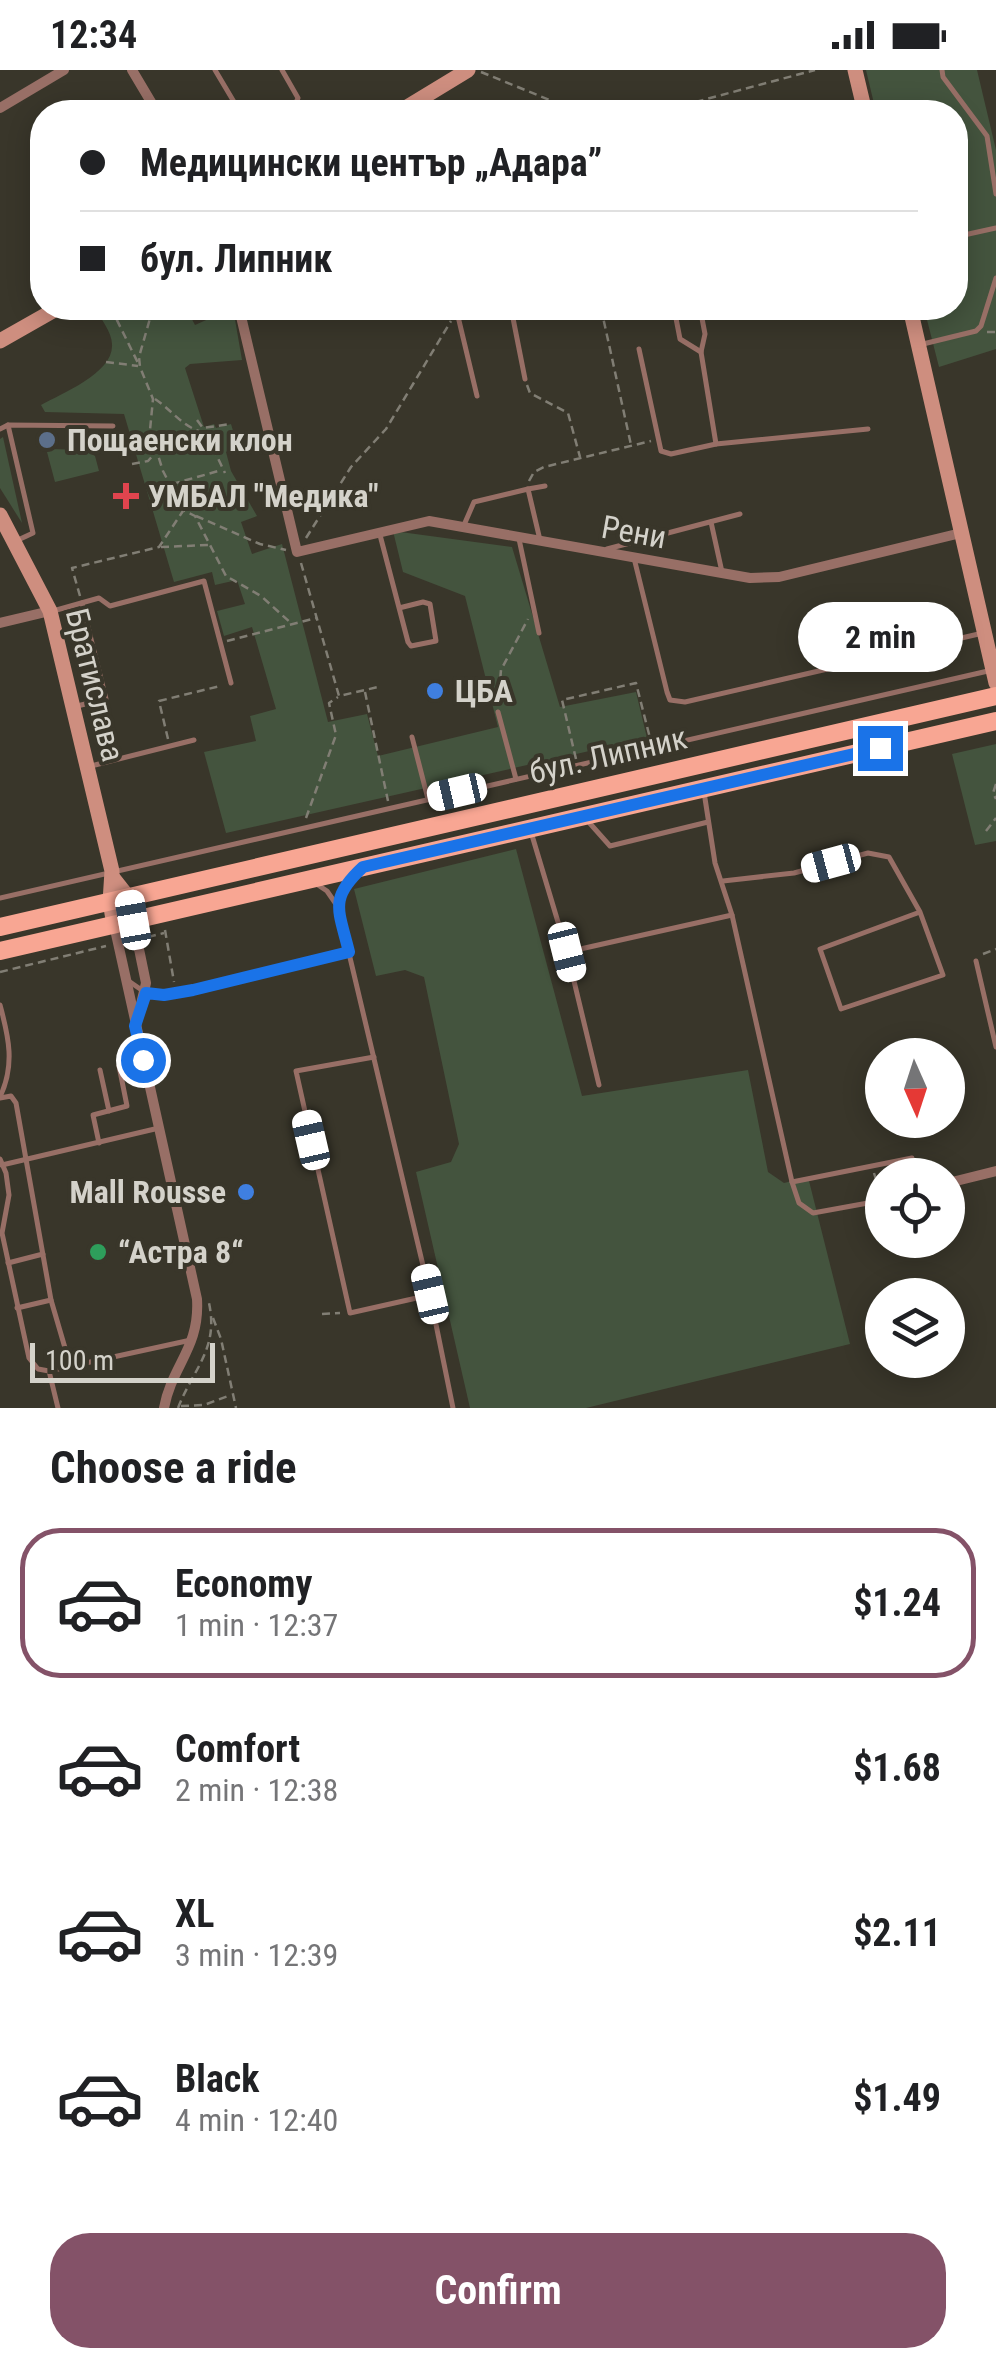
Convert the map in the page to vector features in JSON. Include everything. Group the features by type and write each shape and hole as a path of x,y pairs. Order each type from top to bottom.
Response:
{"main road":[{"name":"бул. Липник","path":"0,927 996,696"},
{"name":"бул. Липник","path":"0,951 128,928 161,914 996,721"}],"street":[{"path":"0,108 64,70"},
{"path":"132,70 150,100"},
{"path":"415,100 448,76 471,70"},
{"path":"855,70 862,100"},
{"path":"0,341 37,320"},
{"path":"242,320 298,552"},
{"path":"913,320 995,674"},
{"name":"Братислава","path":"0,515 50,611 112,874"},
{"name":"Рени","path":"298,552 429,521 750,578 779,577 960,533"},
{"path":"0,623 50,611"},
{"path":"112,874 145,972 146,993 135,1026"},
{"path":"128,928 127,974 135,1026 197,1299 194,1340 164,1408"},
{"path":"965,1179 996,1171"}],"lane":[{"path":"215,70 233,100"},
{"path":"282,70 297,100"},
{"path":"942,70 943,78 960,100"},
{"path":"968,110 988,136 996,194"},
{"path":"968,234 996,228"},
{"path":"918,345 976,331 996,278"},
{"path":"460,320 477,396"},
{"path":"513,320 525,378"},
{"path":"676,320 680,339 700,352"},
{"path":"702,320 705,334 700,352 716,444"},
{"path":"639,349 658,440 665,454 716,444 868,429"},
{"path":"8,424 33,533 16,541"},
{"path":"0,429 8,424 113,426"},
{"path":"464,525 474,502 545,486"},
{"path":"528,490 540,540"},
{"path":"598,551 740,514"},
{"path":"711,522 722,573"},
{"path":"379,532 399,608 412,646 436,641 430,604 399,608"},
{"path":"518,536 539,633"},
{"path":"634,558 667,692 675,702 984,633"},
{"path":"50,611 99,598 110,606 204,581 231,683"},
{"path":"74,706 106,698 82,603"},
{"path":"0,898 995,674"},
{"path":"498,712 516,779"},
{"path":"412,737 428,799"},
{"path":"88,767 194,740"},
{"path":"704,790 715,864 732,915 799,1203 813,1213 865,1203"},
{"path":"584,816 610,846 708,822"},
{"path":"530,829 567,952 599,1085"},
{"path":"723,881 794,873 868,852 890,856 920,912 943,975 841,1009 820,949 920,912"},
{"path":"338,907 344,885 363,867"},
{"path":"300,882 316,884 338,907 430,1294 453,1408"},
{"path":"567,952 732,915"},
{"path":"127,974 128,981 146,993 176,993 349,952"},
{"path":"976,961 996,1047"},
{"path":"0,1005 11,1070 0,1097 12,1096 16,1103 50,1300 70,1365"},
{"path":"374,1056 296,1071 350,1312 430,1294"},
{"path":"99,1144 93,1115 127,1106 119,1066"},
{"path":"100,1070 109,1111"},
{"path":"158,1128 99,1144 1,1162 9,1196 2,1233 29,1358 38,1368 49,1371 194,1340"},
{"path":"792,1182 865,1167"},
{"path":"8,1263 43,1254"},
{"path":"17,1308 50,1300"},
{"path":"49,1371 58,1408"}],"path":[{"path":"471,70 548,100"},
{"path":"703,100 815,70"},
{"path":"117,320 153,398 150,430 162,468 183,510 260,544 298,552"},
{"path":"140,367 150,320"},
{"path":"339,696 298,552 351,467 386,428 450,320"},
{"path":"604,320 631,446"},
{"path":"106,362 140,367"},
{"path":"525,378 530,393 568,413 580,458"},
{"path":"153,398 172,410 185,426 206,433"},
{"path":"170,485 224,472 198,420 185,426"},
{"path":"201,428 232,424"},
{"path":"528,490 528,480 534,472 658,440"},
{"path":"132,464 148,460 157,451"},
{"path":"148,460 162,468"},
{"path":"159,547 183,510"},
{"path":"195,516 226,576 261,596 292,624"},
{"path":"82,603 72,568 159,547 210,545"},
{"path":"498,712 502,670 534,609"},
{"path":"221,643 318,617"},
{"path":"170,748 159,701 231,683"},
{"path":"578,765 562,700 599,691 636,683 653,748"},
{"path":"302,828 336,735 329,703 339,696 378,687"},
{"path":"364,690 389,808"},
{"path":"996,784 996,800"},
{"path":"986,831 996,818"},
{"path":"161,914 176,993"},
{"path":"128,928 166,933"},
{"path":"0,972 108,946"},
{"path":"976,961 996,949"},
{"path":"322,1314 350,1312"},
{"path":"212,1314 236,1408"},
{"path":"178,1406 192,1407 233,1395"}],"green space":[{"path":"866,70 977,70 996,150 996,349 939,367 927,320 968,320 968,100 873,100"},
{"path":"102,320 192,320 195,325 206,320 235,320 242,360 190,364 185,368 204,427 231,424 237,444 226,452 231,471 257,516 241,522 252,554 282,544 328,722 367,714 378,756 498,727 465,596 403,572 393,531 512,547 560,707 636,692 647,738 226,833 204,752 256,741 250,716 276,709 252,627 224,636 217,611 245,604 237,580 215,585 212,572 174,582 124,414 45,412 41,405 85,381 105,364 112,344"},
{"path":"3,437 22,523 0,488"},
{"path":"84,450 95,456 99,471 55,482 47,452"},
{"path":"996,744 996,841 975,845 952,754"},
{"path":"516,849 582,1096 748,1070 768,1172 784,1183 808,1177 850,1344 586,1408 470,1408 416,1172 451,1162 459,1144 424,977 405,970 376,976 354,889"}],"place":[{"name":"Пощаенски клон","path":"47,440"},
{"name":"УМБАЛ \"Медика\"","path":"126,496"},
{"name":"ЦБА","path":"435,691"},
{"name":"Mall Rousse","path":"246,1192"},
{"name":"“Астра 8“","path":"98,1252"}],"route":[{"path":"143,1060 135,1026 146,993 164,995 193,990 349,952 338,907 344,885 363,867 880,748"}]}
